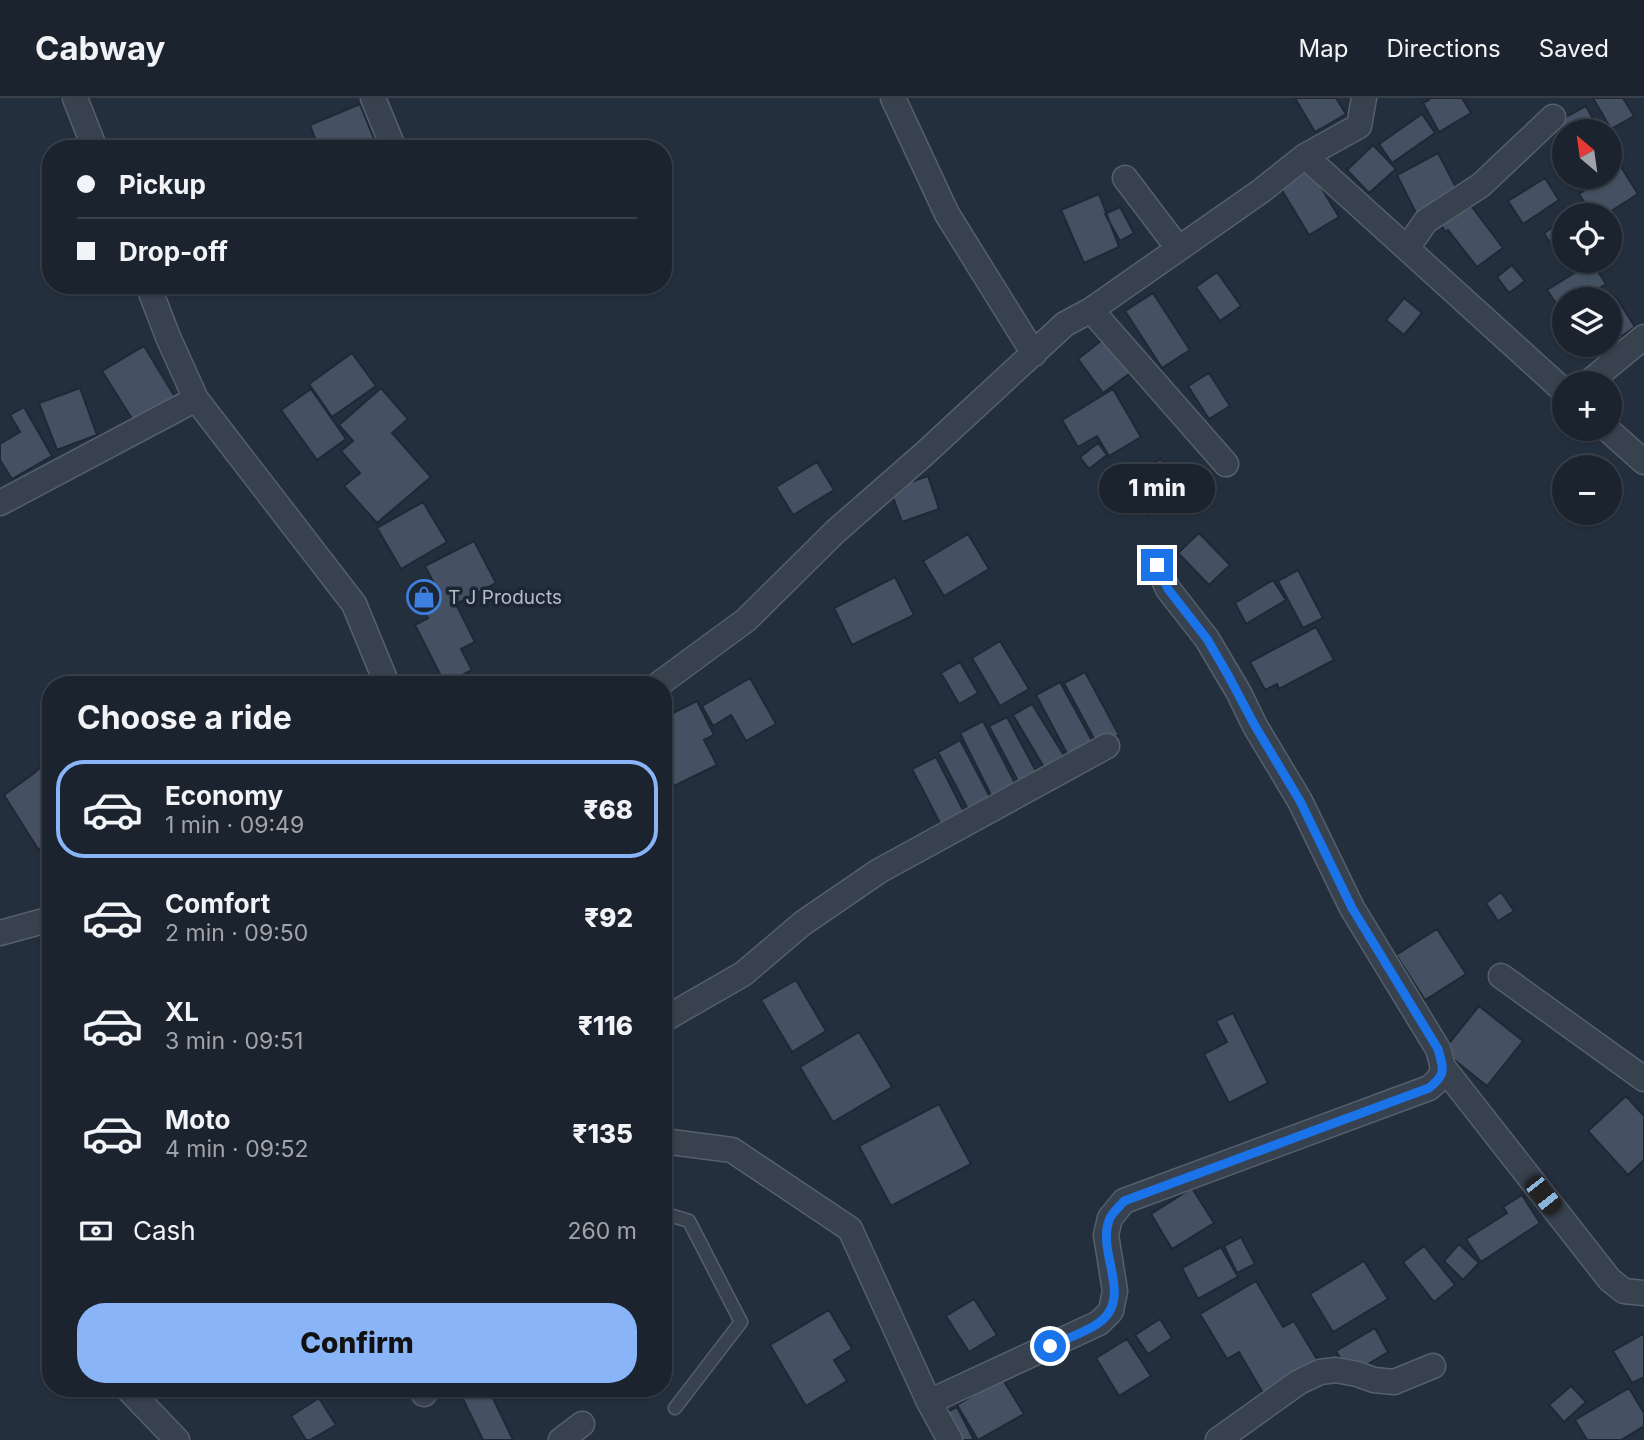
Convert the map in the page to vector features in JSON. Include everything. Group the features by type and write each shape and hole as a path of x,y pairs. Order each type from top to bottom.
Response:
{"street":[{"path":"75,98 91,140"},
{"path":"373,98 390,140"},
{"path":"893,98 947,214 1034,354"},
{"path":"670,676 746,620 836,531 1065,324 1091,310 1261,191 1305,156 1359,126 1364,98"},
{"path":"1407,248 1426,221 1481,185 1553,117"},
{"path":"1305,156 1552,380"},
{"path":"1125,178 1178,248"},
{"path":"151,294 196,399 354,604 384,676"},
{"path":"1091,310 1226,464"},
{"path":"1603,371 1644,337"},
{"path":"0,503 196,399"},
{"path":"1620,441 1644,462"},
{"path":"1157,565 1168,589 1207,639 1233,682 1255,726 1300,801 1352,908 1438,1049 1443,1067 1610,1280 1624,1291 1644,1293"},
{"path":"672,1015 743,974 803,923 879,871 1107,746"},
{"path":"0,933 42,921"},
{"path":"1501,976 1644,1079"},
{"path":"929,1402 1098,1323 1111,1311 1115,1291 1106,1235 1110,1218 1124,1201 1429,1088 1440,1080 1443,1067"},
{"path":"672,1142 732,1150 850,1229 929,1402 950,1440"},
{"path":"1218,1440 1299,1382 1320,1372 1336,1370 1394,1382 1433,1366"},
{"path":"136,1397 177,1440"},
{"path":"561,1440 582,1424"}],"lane":[{"path":"672,1216 689,1221 741,1322 676,1408"}],"building":[{"path":"1295,98 1336,98 1346,114 1315,132"},
{"path":"1427,98 1462,98 1471,113 1439,132 1423,103 1429,100"},
{"path":"1593,98 1623,98 1634,116 1622,123 1622,119 1605,119"},
{"path":"360,104 375,140 316,140 310,125"},
{"path":"1586,106 1593,119 1563,119"},
{"path":"1422,114 1435,133 1392,163 1379,144"},
{"path":"1373,145 1396,169 1369,193 1347,170"},
{"path":"1438,153 1460,195 1418,217 1397,175"},
{"path":"1310,169 1339,217 1309,235 1280,187"},
{"path":"1622,169 1638,194 1622,204 1585,203 1579,194 1587,189 1622,189"},
{"path":"1545,178 1559,200 1523,224 1508,201"},
{"path":"1099,194 1119,247 1084,263 1061,210"},
{"path":"1466,199 1503,248 1477,267 1448,230 1446,232 1437,221"},
{"path":"1120,207 1134,233 1120,241 1105,214"},
{"path":"1552,228 1552,246 1544,233"},
{"path":"1512,265 1525,281 1509,293 1497,277"},
{"path":"1217,272 1241,306 1220,321 1196,287"},
{"path":"1574,273 1599,273 1606,284 1601,287 1552,287 1552,297 1547,290"},
{"path":"1153,293 1190,350 1162,368 1125,311"},
{"path":"1404,298 1422,313 1404,335 1386,320"},
{"path":"1622,306 1635,327 1622,336"},
{"path":"1107,336 1133,371 1103,393 1078,359"},
{"path":"144,346 175,397 134,422 102,371"},
{"path":"352,353 376,386 332,417 309,384"},
{"path":"1209,373 1230,406 1209,419 1188,386"},
{"path":"80,388 97,435 57,450 39,403"},
{"path":"381,388 408,419 392,433 431,477 377,523 344,486 360,473 341,451 353,441 339,425"},
{"path":"311,389 346,439 317,460 281,410"},
{"path":"1113,389 1141,437 1109,456 1097,436 1078,447 1062,420"},
{"path":"24,407 52,456 12,479 0,460 0,444 20,432 10,415"},
{"path":"1098,443 1107,455 1089,469 1080,457"},
{"path":"1161,459 1182,495 1147,516 1125,480"},
{"path":"817,462 834,490 793,515 776,487"},
{"path":"928,476 939,509 902,522 890,489"},
{"path":"423,502 447,542 401,569 377,528"},
{"path":"1199,533 1230,565 1209,585 1178,553"},
{"path":"968,534 989,569 944,596 923,561"},
{"path":"474,541 496,583 456,604 475,642 461,649 472,670 460,676 441,676 415,625 428,618 416,595 435,585 425,566"},
{"path":"1298,570 1323,618 1303,628 1278,581"},
{"path":"895,577 914,615 852,645 834,608"},
{"path":"1273,580 1286,600 1246,624 1235,603"},
{"path":"1316,627 1334,660 1279,689 1277,684 1265,690 1250,662"},
{"path":"1000,641 1029,689 1000,706 972,658"},
{"path":"960,662 978,693 959,704 941,673"},
{"path":"1085,672 1119,735 1098,746 1064,683"},
{"path":"750,678 776,724 746,741 731,715 713,726 702,706"},
{"path":"1060,682 1096,748 1071,761 1036,695"},
{"path":"697,701 714,735 704,740 717,765 674,786 672,782 672,714"},
{"path":"1032,704 1068,762 1048,774 1013,715"},
{"path":"1007,717 1037,773 1019,783 989,726"},
{"path":"983,721 1016,785 992,797 960,733"},
{"path":"960,740 991,799 969,811 938,752"},
{"path":"936,757 966,816 943,829 912,769"},
{"path":"42,766 42,848 38,849 4,795"},
{"path":"1501,892 1514,911 1498,921 1486,903"},
{"path":"1437,929 1466,974 1425,1000 1396,955"},
{"path":"796,980 826,1031 792,1052 761,1000"},
{"path":"1479,1006 1523,1041 1487,1086 1443,1051"},
{"path":"1233,1013 1268,1083 1229,1103 1204,1054 1227,1042 1216,1021"},
{"path":"859,1032 892,1087 833,1122 800,1067"},
{"path":"1626,1096 1644,1116 1644,1160 1628,1175 1588,1131"},
{"path":"939,1104 971,1164 891,1206 859,1146"},
{"path":"1192,1188 1214,1223 1172,1249 1151,1214"},
{"path":"1522,1195 1540,1223 1481,1262 1466,1239 1507,1213 1503,1207"},
{"path":"1241,1237 1255,1264 1237,1273 1224,1246"},
{"path":"1459,1244 1479,1263 1463,1280 1444,1261"},
{"path":"1424,1246 1455,1285 1434,1302 1403,1262"},
{"path":"1221,1247 1238,1277 1198,1299 1182,1268"},
{"path":"1364,1261 1388,1299 1333,1332 1310,1294"},
{"path":"1256,1281 1283,1327 1294,1321 1318,1361 1263,1393 1239,1352 1227,1359 1200,1314"},
{"path":"974,1299 997,1335 969,1352 946,1316"},
{"path":"829,1310 852,1349 834,1360 847,1381 806,1406 770,1345"},
{"path":"1160,1319 1172,1338 1148,1354 1135,1335"},
{"path":"1375,1328 1388,1352 1350,1375 1336,1351"},
{"path":"1643,1334 1644,1382 1642,1378 1632,1383 1613,1351"},
{"path":"1127,1339 1151,1376 1119,1396 1096,1358"},
{"path":"1002,1378 1024,1414 978,1440 957,1405"},
{"path":"1571,1386 1586,1402 1564,1422 1549,1405"},
{"path":"1629,1388 1644,1413 1644,1426 1621,1440 1587,1440 1575,1420"},
{"path":"462,1397 492,1397 513,1440 483,1440"},
{"path":"319,1398 336,1425 306,1440 291,1416"},
{"path":"957,1407 974,1440 953,1440 941,1415"}],"place":[{"name":"T J Products","path":"424,597"}],"route":[{"path":"1050,1346 1098,1323 1111,1311 1115,1291 1106,1235 1110,1218 1124,1201 1429,1088 1440,1080 1443,1067 1438,1049 1352,908 1300,801 1207,639 1168,589 1157,565"}]}
